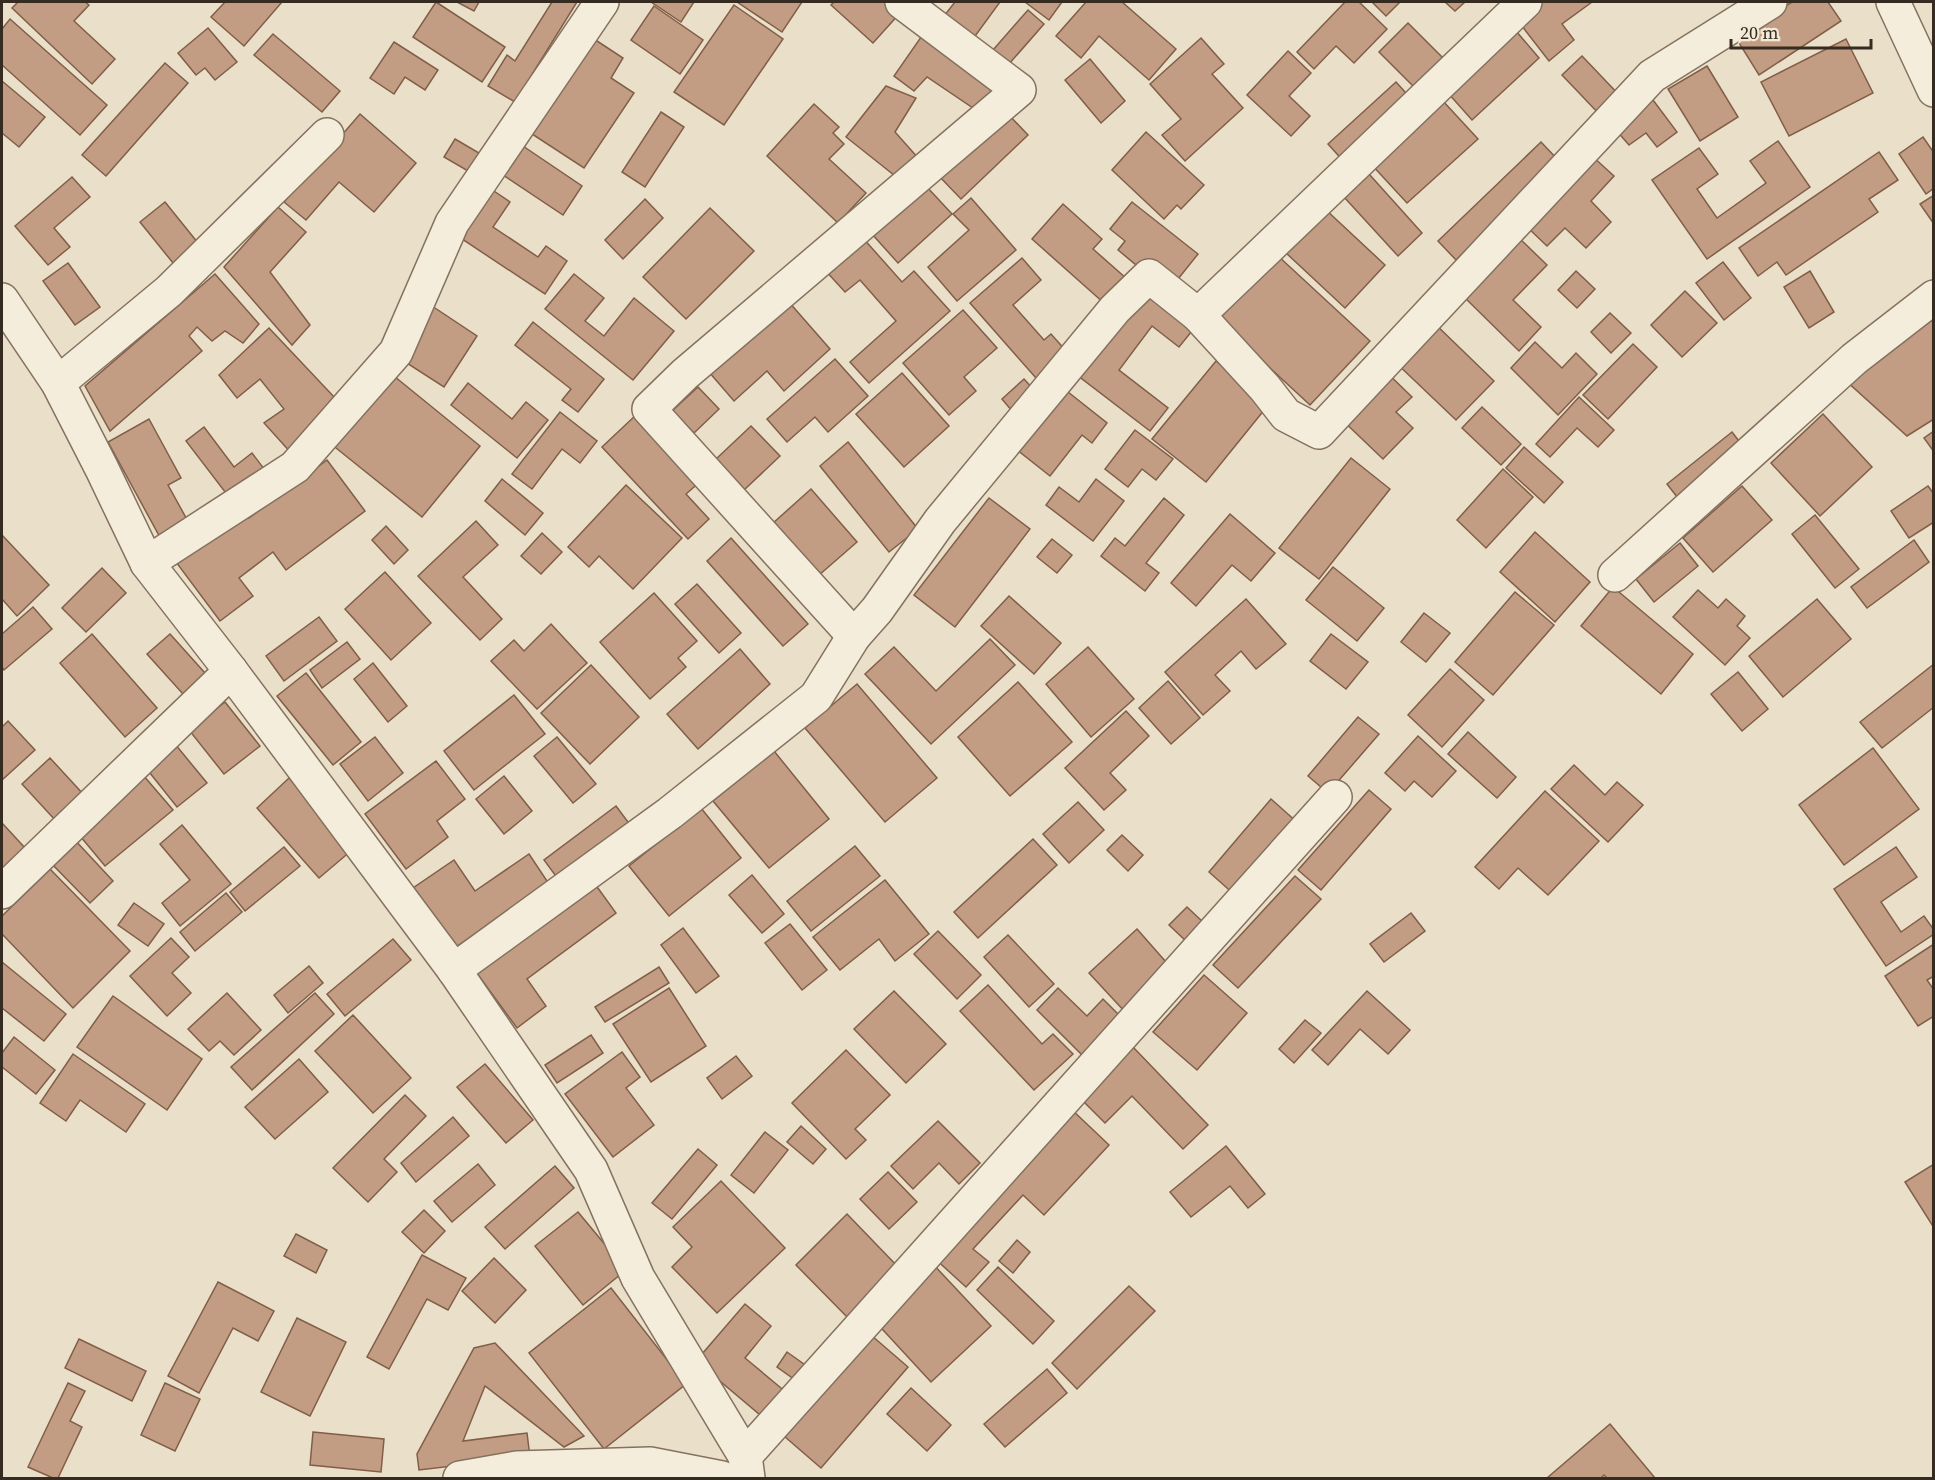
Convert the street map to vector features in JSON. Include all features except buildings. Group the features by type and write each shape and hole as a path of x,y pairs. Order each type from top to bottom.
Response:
{"street":[{"path":"147,563 295,467 396,352 452,223 602,2"},
{"path":"854,636 650,409 685,374 1019,90 902,2"},
{"path":"1198,315 1525,2"},
{"path":"454,970 670,813 816,697 854,636 877,610 940,521 1115,309 1149,276 1198,315 1265,388 1286,415 1319,432 1652,76 1770,2"},
{"path":"1893,2 1934,90"},
{"path":"58,382 170,291 327,135"},
{"path":"1615,574 1854,359 1934,297"},
{"path":"2,300 58,382 147,563 231,671 454,970 591,1170 638,1278 738,1471"},
{"path":"2,892 231,671"},
{"path":"738,1471 1335,798"},
{"path":"460,1479 517,1468 650,1464 738,1471"}]}
